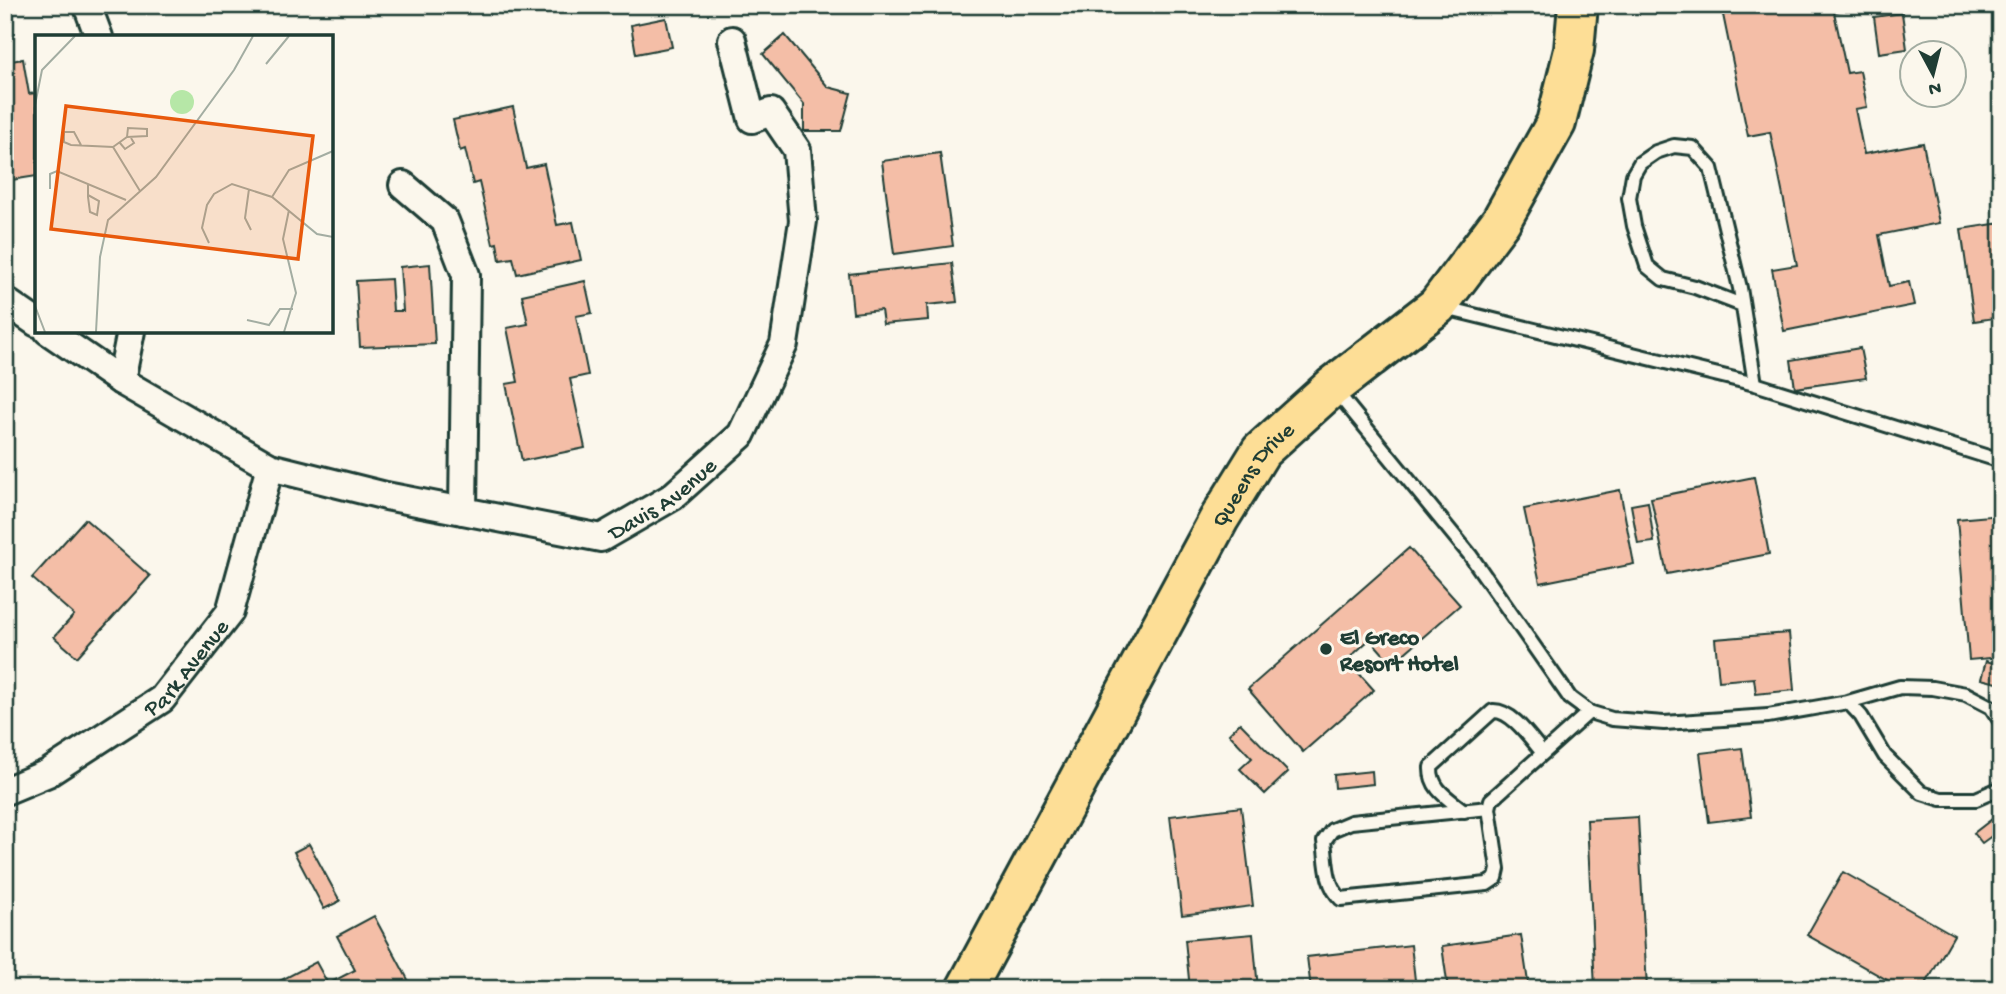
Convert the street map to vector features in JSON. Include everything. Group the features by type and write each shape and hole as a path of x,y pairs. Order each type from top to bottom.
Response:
{"main road":[{"name":"Queens Drive","path":"966,989 1219,519 1261,451 1332,387 1437,306 1501,221 1556,123 1574,50 1578,5"}],"street":[{"path":"87,5 98,35"},
{"name":"Davis Avenue","path":"49,332 121,381 270,467 386,496 601,538 672,497 741,435 784,344 803,221 797,150 771,112 752,119 733,40"},
{"path":"403,185 446,221 466,275 463,511"},
{"path":"5,301 35,322"},
{"path":"121,381 131,332"},
{"name":"Park Avenue","path":"5,791 48,773 162,699 230,612 270,467"}],"lane":[{"path":"1742,305 1695,287 1663,279 1647,266 1634,226 1629,198 1633,175 1640,163 1656,152 1674,145 1693,148 1711,168 1742,305 1755,384"},
{"path":"1437,306 1755,384 2001,461"},
{"path":"1332,387 1470,555 1570,698 1589,712 1612,719 1664,723 1768,716 1848,702 1900,687 1933,688 1966,694 1991,707 2001,722"},
{"path":"1848,702 1861,716 1885,756 1922,793 1941,799 1976,799 2001,788"},
{"path":"1464,811 1434,785 1430,777 1431,767 1493,711 1508,715 1543,753"},
{"path":"1489,808 1351,822 1332,830 1324,841 1329,882 1334,892 1341,899 1487,884 1496,878 1498,869 1489,808 1491,800 1589,712"}],"building":[{"path":"1721,5 1854,5 1855,8 1834,12 1847,73 1860,71 1867,107 1855,109 1864,154 1923,143 1939,223 1879,235 1889,286 1909,282 1914,305 1784,331 1772,269 1797,265 1770,132 1748,136"},
{"path":"1902,13 1905,38 1898,38 1898,50 1879,53 1874,17"},
{"path":"666,18 672,47 636,54 631,25"},
{"path":"785,35 828,87 851,93 841,131 804,131 804,104 763,54"},
{"path":"23,59 29,94 35,93 35,176 5,181 5,62"},
{"path":"513,107 526,168 544,164 557,225 573,222 581,260 517,274 513,258 500,260 497,243 493,244 479,182 473,184 465,149 460,151 453,120"},
{"path":"940,153 953,246 894,254 882,161"},
{"path":"2001,223 2001,317 1974,321 1961,229"},
{"path":"952,263 957,302 927,305 928,320 883,324 881,310 853,313 849,274"},
{"path":"430,264 435,344 360,347 356,281 391,279 393,311 403,311 400,267"},
{"path":"585,281 592,313 576,316 588,375 570,379 585,448 522,461 506,384 518,382 507,328 528,324 522,295"},
{"path":"1860,348 1866,378 1795,388 1791,360"},
{"path":"1754,477 1769,554 1667,574 1651,498"},
{"path":"1620,490 1634,564 1540,583 1524,509"},
{"path":"1648,502 1654,542 1638,544 1631,505"},
{"path":"2001,515 2001,657 1969,660 1957,519"},
{"path":"85,519 150,576 77,657 54,637 74,615 32,578"},
{"name":"El Greco Resort Hotel","path":"1409,548 1460,605 1392,664 1370,639 1347,660 1374,690 1303,752 1248,689"},
{"path":"1789,633 1794,690 1756,694 1754,678 1719,681 1715,639"},
{"path":"1986,661 2001,665 2001,684 1981,679"},
{"path":"1240,723 1288,772 1265,794 1240,769 1252,758 1229,734"},
{"path":"1742,748 1751,817 1709,822 1700,753"},
{"path":"1372,771 1373,784 1335,788 1334,775"},
{"path":"1241,807 1253,906 1182,915 1170,816"},
{"path":"2001,812 2001,845 1993,835 1982,843 1974,833"},
{"path":"1638,817 1647,989 1595,989 1587,820"},
{"path":"309,844 340,901 324,909 294,852"},
{"path":"1843,872 1954,935 1923,989 1882,989 1887,980 1807,935"},
{"path":"374,916 413,989 271,989 270,986 316,962 328,984 355,970 337,936"},
{"path":"1253,934 1258,989 1190,989 1185,940"},
{"path":"1521,935 1529,989 1448,989 1442,946"},
{"path":"1411,945 1416,989 1311,989 1307,957"}],"place":[{"name":"El Greco Resort Hotel","path":"1326,649"}]}
